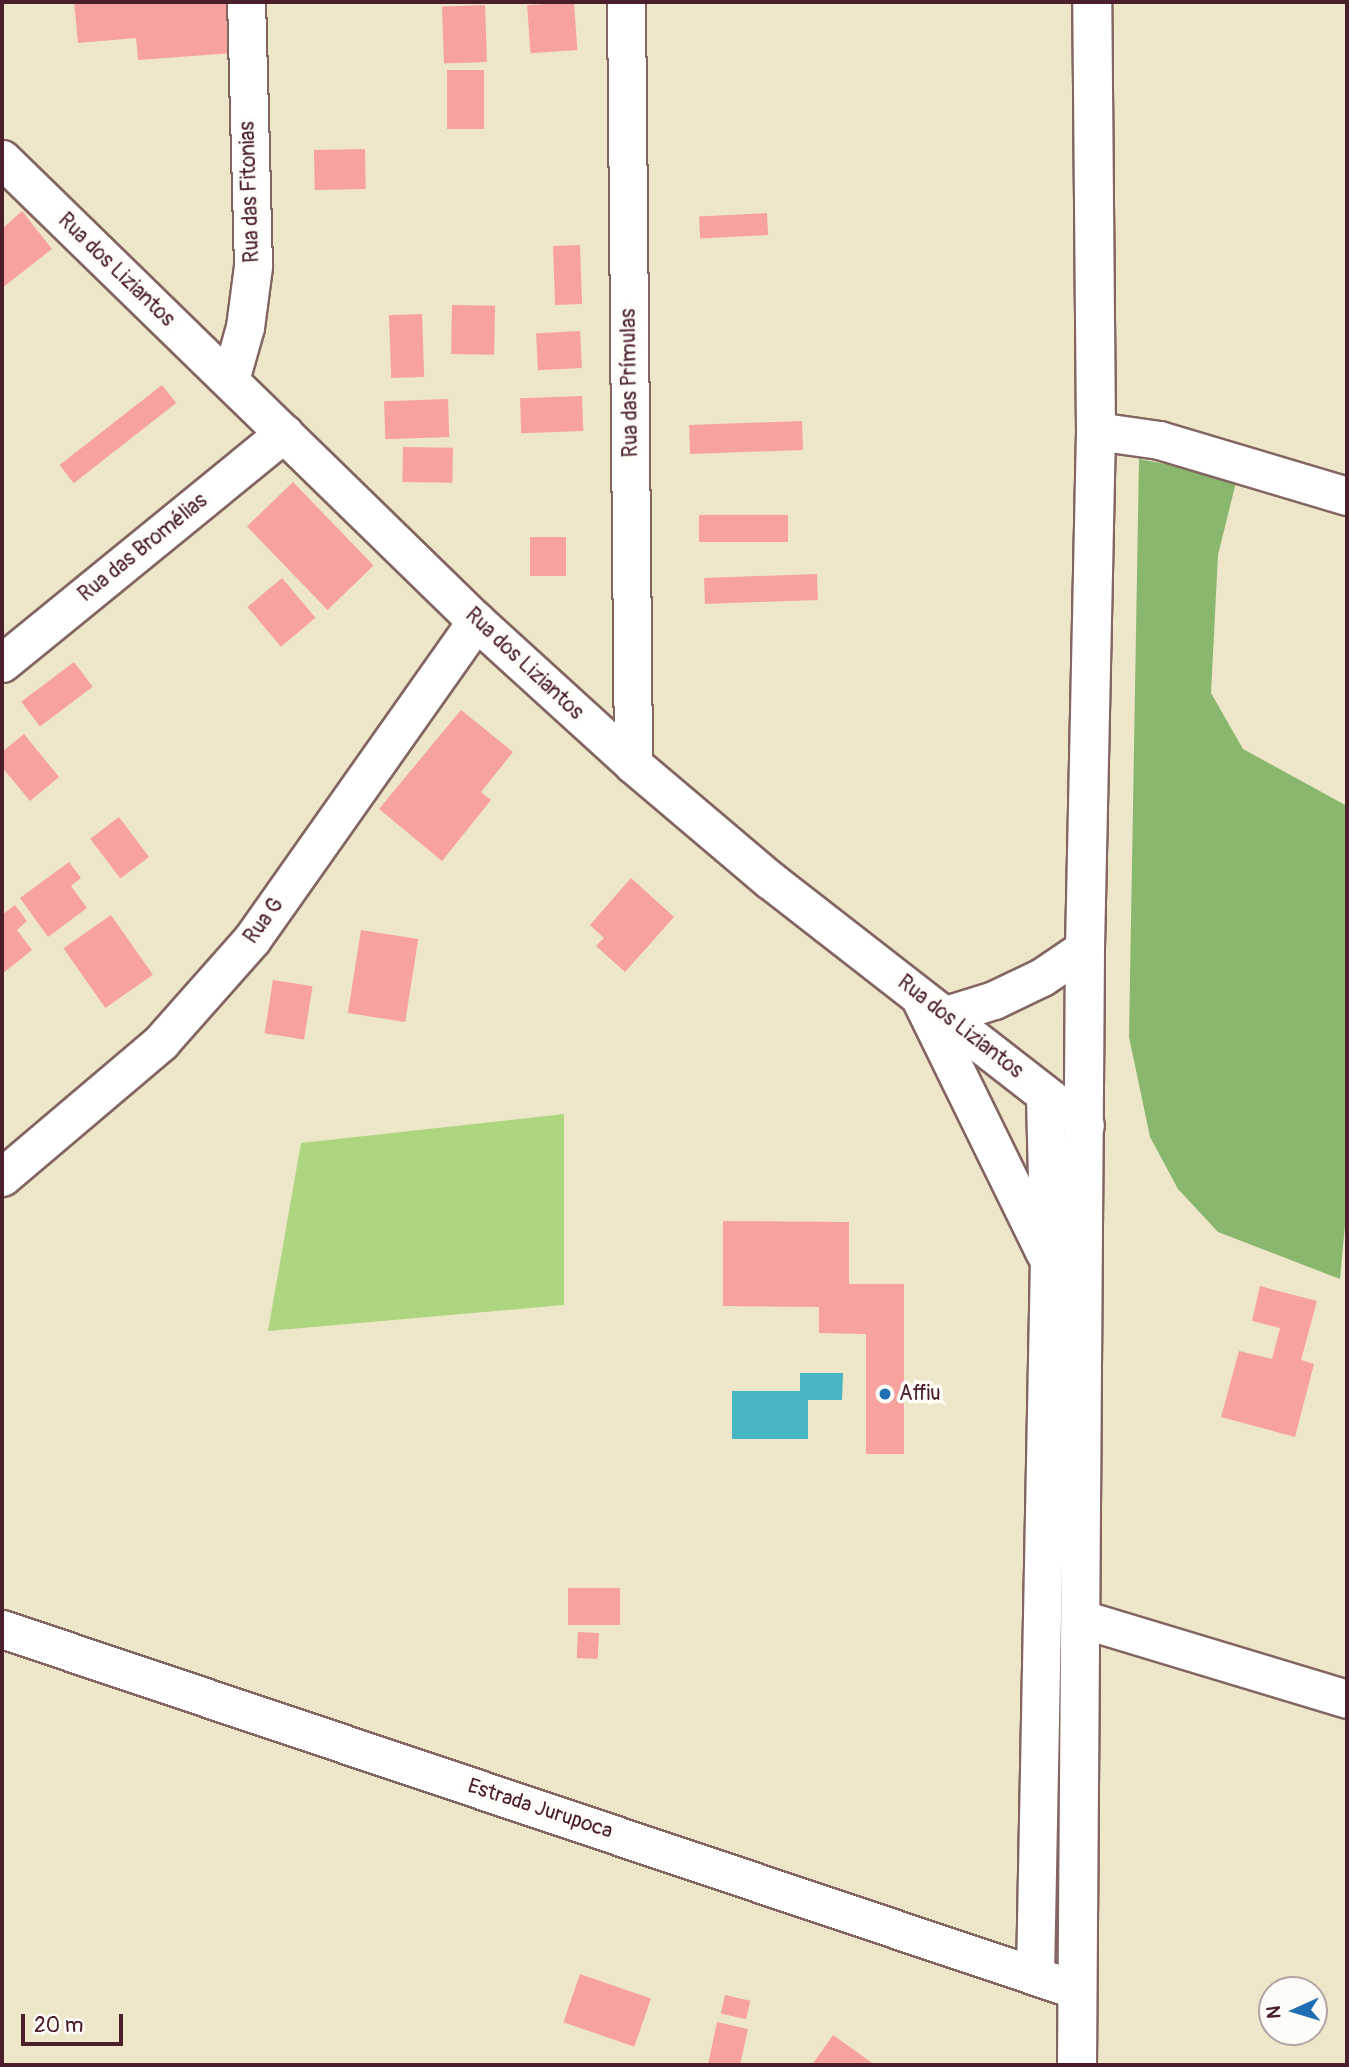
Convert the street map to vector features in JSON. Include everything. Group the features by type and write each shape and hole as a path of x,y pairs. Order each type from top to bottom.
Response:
{"main road":[{"path":"1077,2065 1085,948 1096,430 1092,2"}],"street":[{"name":"Rua das Fitonias","path":"230,380 245,327 253,266 246,2"},
{"name":"Rua das Prímulas","path":"626,2 633,764"},
{"name":"Rua dos Liziantos","path":"6,170 230,380 476,621 633,764 770,880 1085,1125"},
{"path":"1096,430 1159,440 1347,496"},
{"name":"Rua das Bromélias","path":"2,663 284,433"},
{"name":"Rua G","path":"2,1177 162,1042 252,939 476,621"},
{"path":"946,1015 1030,983 1085,948"},
{"path":"918,993 1049,1261"},
{"path":"1035,1974 1049,1261 1045,1095"},
{"path":"1082,1619 1347,1699"},
{"name":"Estrada Jurupoca","path":"2,1629 1077,1990"}],"green space":[{"path":"1139,459 1237,478 1218,555 1211,693 1243,749 1347,806 1347,1204 1340,1279 1218,1232 1178,1189 1150,1137 1129,1037"},
{"path":"564,1114 564,1305 268,1331 301,1143"}],"water":[{"path":"800,1373 843,1373 842,1400 808,1400 808,1439 732,1439 732,1391 800,1391"}],"building":[{"path":"74,2 229,2 233,53 138,60 136,38 78,43"},
{"path":"574,2 577,50 530,53 527,5"},
{"path":"485,5 487,62 444,63 442,7"},
{"path":"447,70 484,70 484,129 447,129"},
{"path":"365,149 366,189 315,190 314,150"},
{"path":"22,211 52,249 2,288 2,229"},
{"path":"767,213 768,235 700,239 699,217"},
{"path":"580,245 582,304 555,305 553,246"},
{"path":"452,305 495,306 494,355 451,354"},
{"path":"422,314 424,377 391,378 389,315"},
{"path":"580,331 582,368 538,370 536,333"},
{"path":"162,385 176,403 74,483 60,465"},
{"path":"582,396 583,431 521,433 520,398"},
{"path":"448,399 449,437 385,439 384,401"},
{"path":"802,421 803,450 690,454 689,425"},
{"path":"403,447 453,448 452,483 402,482"},
{"path":"293,482 374,565 328,610 247,526"},
{"path":"699,515 788,515 788,542 699,542"},
{"path":"530,537 566,537 566,576 530,576"},
{"path":"817,574 818,600 705,604 704,578"},
{"path":"282,578 315,618 281,647 248,607"},
{"path":"74,662 93,687 40,726 21,702"},
{"path":"461,710 513,752 481,792 491,800 442,861 379,809"},
{"path":"24,734 59,777 30,801 2,767 2,752"},
{"path":"119,817 149,857 120,879 90,839"},
{"path":"69,862 81,878 71,886 87,908 48,937 20,898"},
{"path":"631,878 674,917 625,972 596,946 604,938 590,925"},
{"path":"15,905 27,921 17,930 32,950 2,974 2,915"},
{"path":"111,915 153,975 105,1008 63,948"},
{"path":"361,930 418,939 405,1022 348,1013"},
{"path":"273,980 313,986 304,1040 265,1033"},
{"name":"Affiu","path":"723,1221 849,1222 849,1284 904,1284 904,1454 866,1454 866,1334 819,1333 819,1307 723,1306"},
{"path":"1260,1286 1317,1301 1301,1360 1314,1364 1295,1437 1221,1417 1239,1351 1272,1359 1280,1328 1252,1321"},
{"path":"568,1588 620,1588 620,1625 568,1625"},
{"path":"578,1632 599,1633 598,1659 577,1658"},
{"path":"580,1974 651,1998 634,2047 563,2022"},
{"path":"725,1995 750,2001 746,2019 721,2014"},
{"path":"717,2022 748,2029 740,2065 708,2065"},
{"path":"833,2035 875,2065 812,2065"}],"place":[{"name":"Affiu","path":"885,1394"}]}
